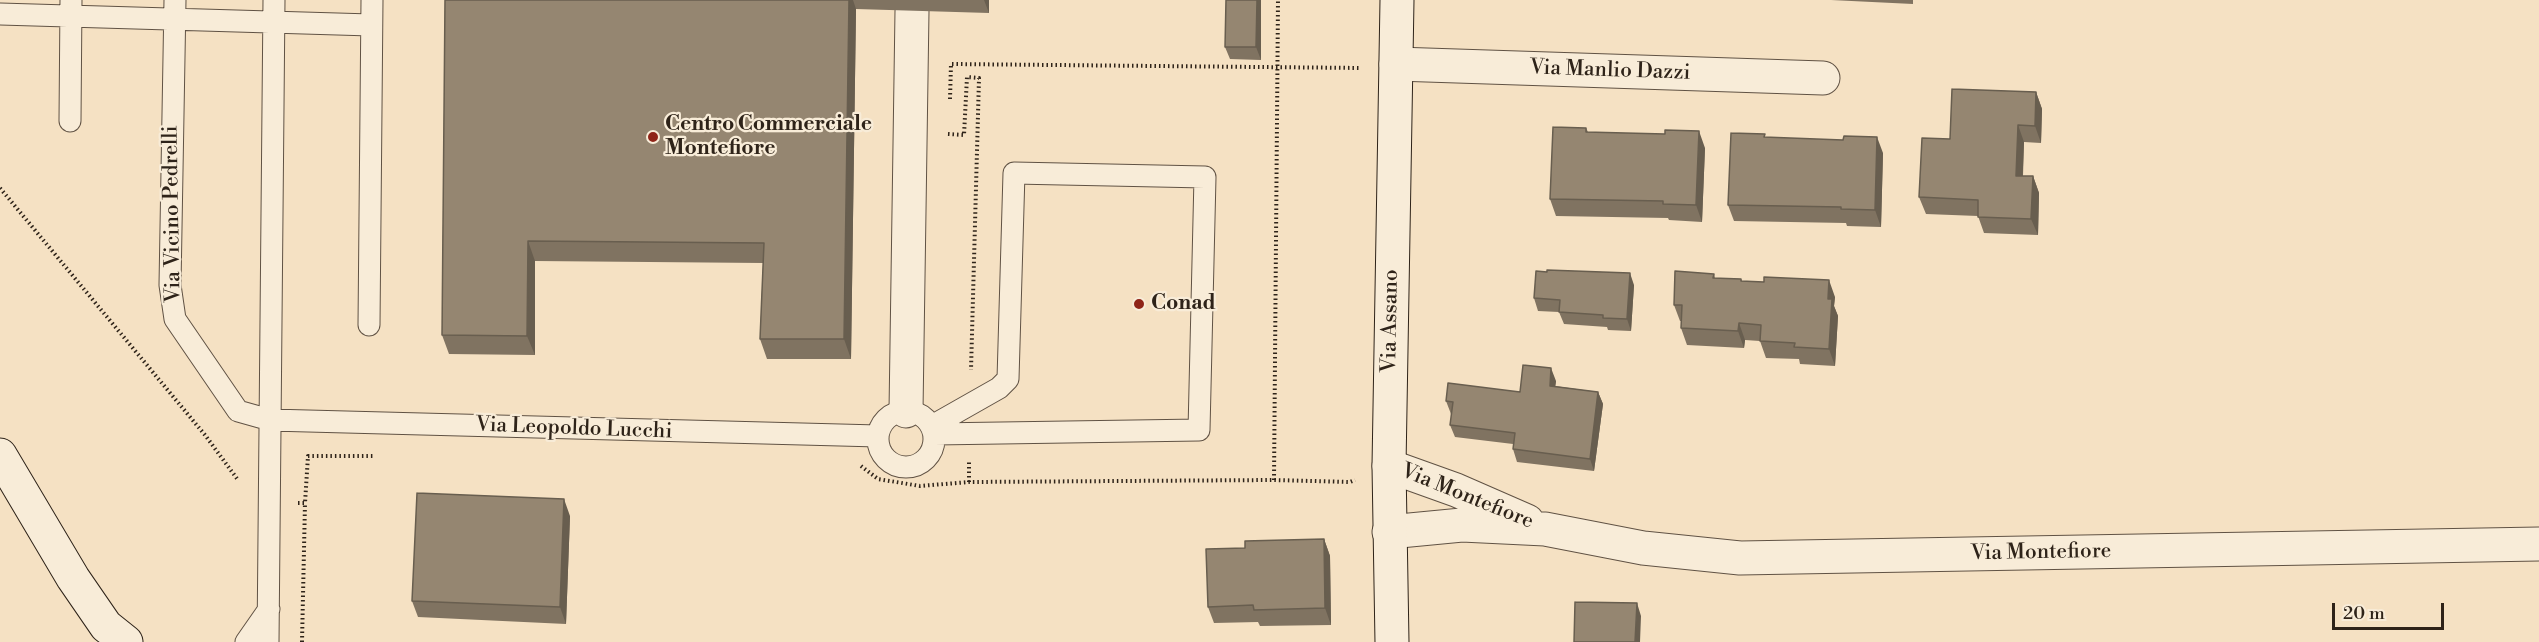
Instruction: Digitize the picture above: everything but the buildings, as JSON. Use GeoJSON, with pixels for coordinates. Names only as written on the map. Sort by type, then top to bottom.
{"type":"FeatureCollection","features":[{"type":"Feature","properties":{"kind":"street","name":"Via Assano"},"geometry":{"type":"LineString","coordinates":[[1392,642],[1389,466],[1397,0]]}},
{"type":"Feature","properties":{"kind":"street"},"geometry":{"type":"LineString","coordinates":[[912,11],[924,424]]}},
{"type":"Feature","properties":{"kind":"street","name":"Via Manlio Dazzi"},"geometry":{"type":"LineString","coordinates":[[1396,64],[1823,78]]}},
{"type":"Feature","properties":{"kind":"street"},"geometry":{"type":"LineString","coordinates":[[0,454],[73,578],[106,626],[126,642]]}},
{"type":"Feature","properties":{"kind":"street","name":"Via Montefiore"},"geometry":{"type":"LineString","coordinates":[[1389,466],[1456,490],[1545,530]]}},
{"type":"Feature","properties":{"kind":"street","name":"Via Montefiore"},"geometry":{"type":"LineString","coordinates":[[1389,532],[1462,525],[1545,530],[1643,548],[1740,558],[2539,544]]}},
{"type":"Feature","properties":{"kind":"street"},"geometry":{"type":"LineString","coordinates":[[73,578],[86,624],[87,642]]}},
{"type":"Feature","properties":{"kind":"lane"},"geometry":{"type":"LineString","coordinates":[[268,642],[274,0]]}},
{"type":"Feature","properties":{"kind":"lane"},"geometry":{"type":"LineString","coordinates":[[369,325],[372,0]]}},
{"type":"Feature","properties":{"kind":"lane"},"geometry":{"type":"LineString","coordinates":[[0,14],[71,8],[175,9],[274,21],[372,25]]}},
{"type":"Feature","properties":{"kind":"lane"},"geometry":{"type":"LineString","coordinates":[[70,121],[71,8]]}},
{"type":"Feature","properties":{"kind":"lane","name":"Via Vicino Pedrelli"},"geometry":{"type":"LineString","coordinates":[[175,9],[170,285],[175,320],[238,411],[270,420]]}},
{"type":"Feature","properties":{"kind":"lane"},"geometry":{"type":"LineString","coordinates":[[924,424],[932,453],[917,465],[908,467],[890,462],[879,446],[878,436],[886,420],[892,414],[924,424],[1199,430],[1205,177],[1014,173],[1008,379],[999,388],[924,424]]}},
{"type":"Feature","properties":{"kind":"lane","name":"Via Leopoldo Lucchi"},"geometry":{"type":"LineString","coordinates":[[270,420],[878,436]]}},
{"type":"Feature","properties":{"kind":"lane"},"geometry":{"type":"LineString","coordinates":[[246,642],[269,608]]}},
{"type":"Feature","properties":{"kind":"path"},"geometry":{"type":"LineString","coordinates":[[1274,480],[1278,0]]}},
{"type":"Feature","properties":{"kind":"path"},"geometry":{"type":"LineString","coordinates":[[0,188],[205,435],[238,479],[247,501],[305,503]]}},
{"type":"Feature","properties":{"kind":"path"},"geometry":{"type":"LineString","coordinates":[[302,642],[308,456],[378,456]]}},
{"type":"Feature","properties":{"kind":"path"},"geometry":{"type":"LineString","coordinates":[[857,463],[878,479],[920,486],[969,482],[1274,480],[1350,482],[1389,466]]}},
{"type":"Feature","properties":{"kind":"place","name":"Centro Commerciale Montefiore"},"geometry":{"type":"Point","coordinates":[653,137]}},
{"type":"Feature","properties":{"kind":"place","name":"Conad"},"geometry":{"type":"Point","coordinates":[1139,304]}}]}
